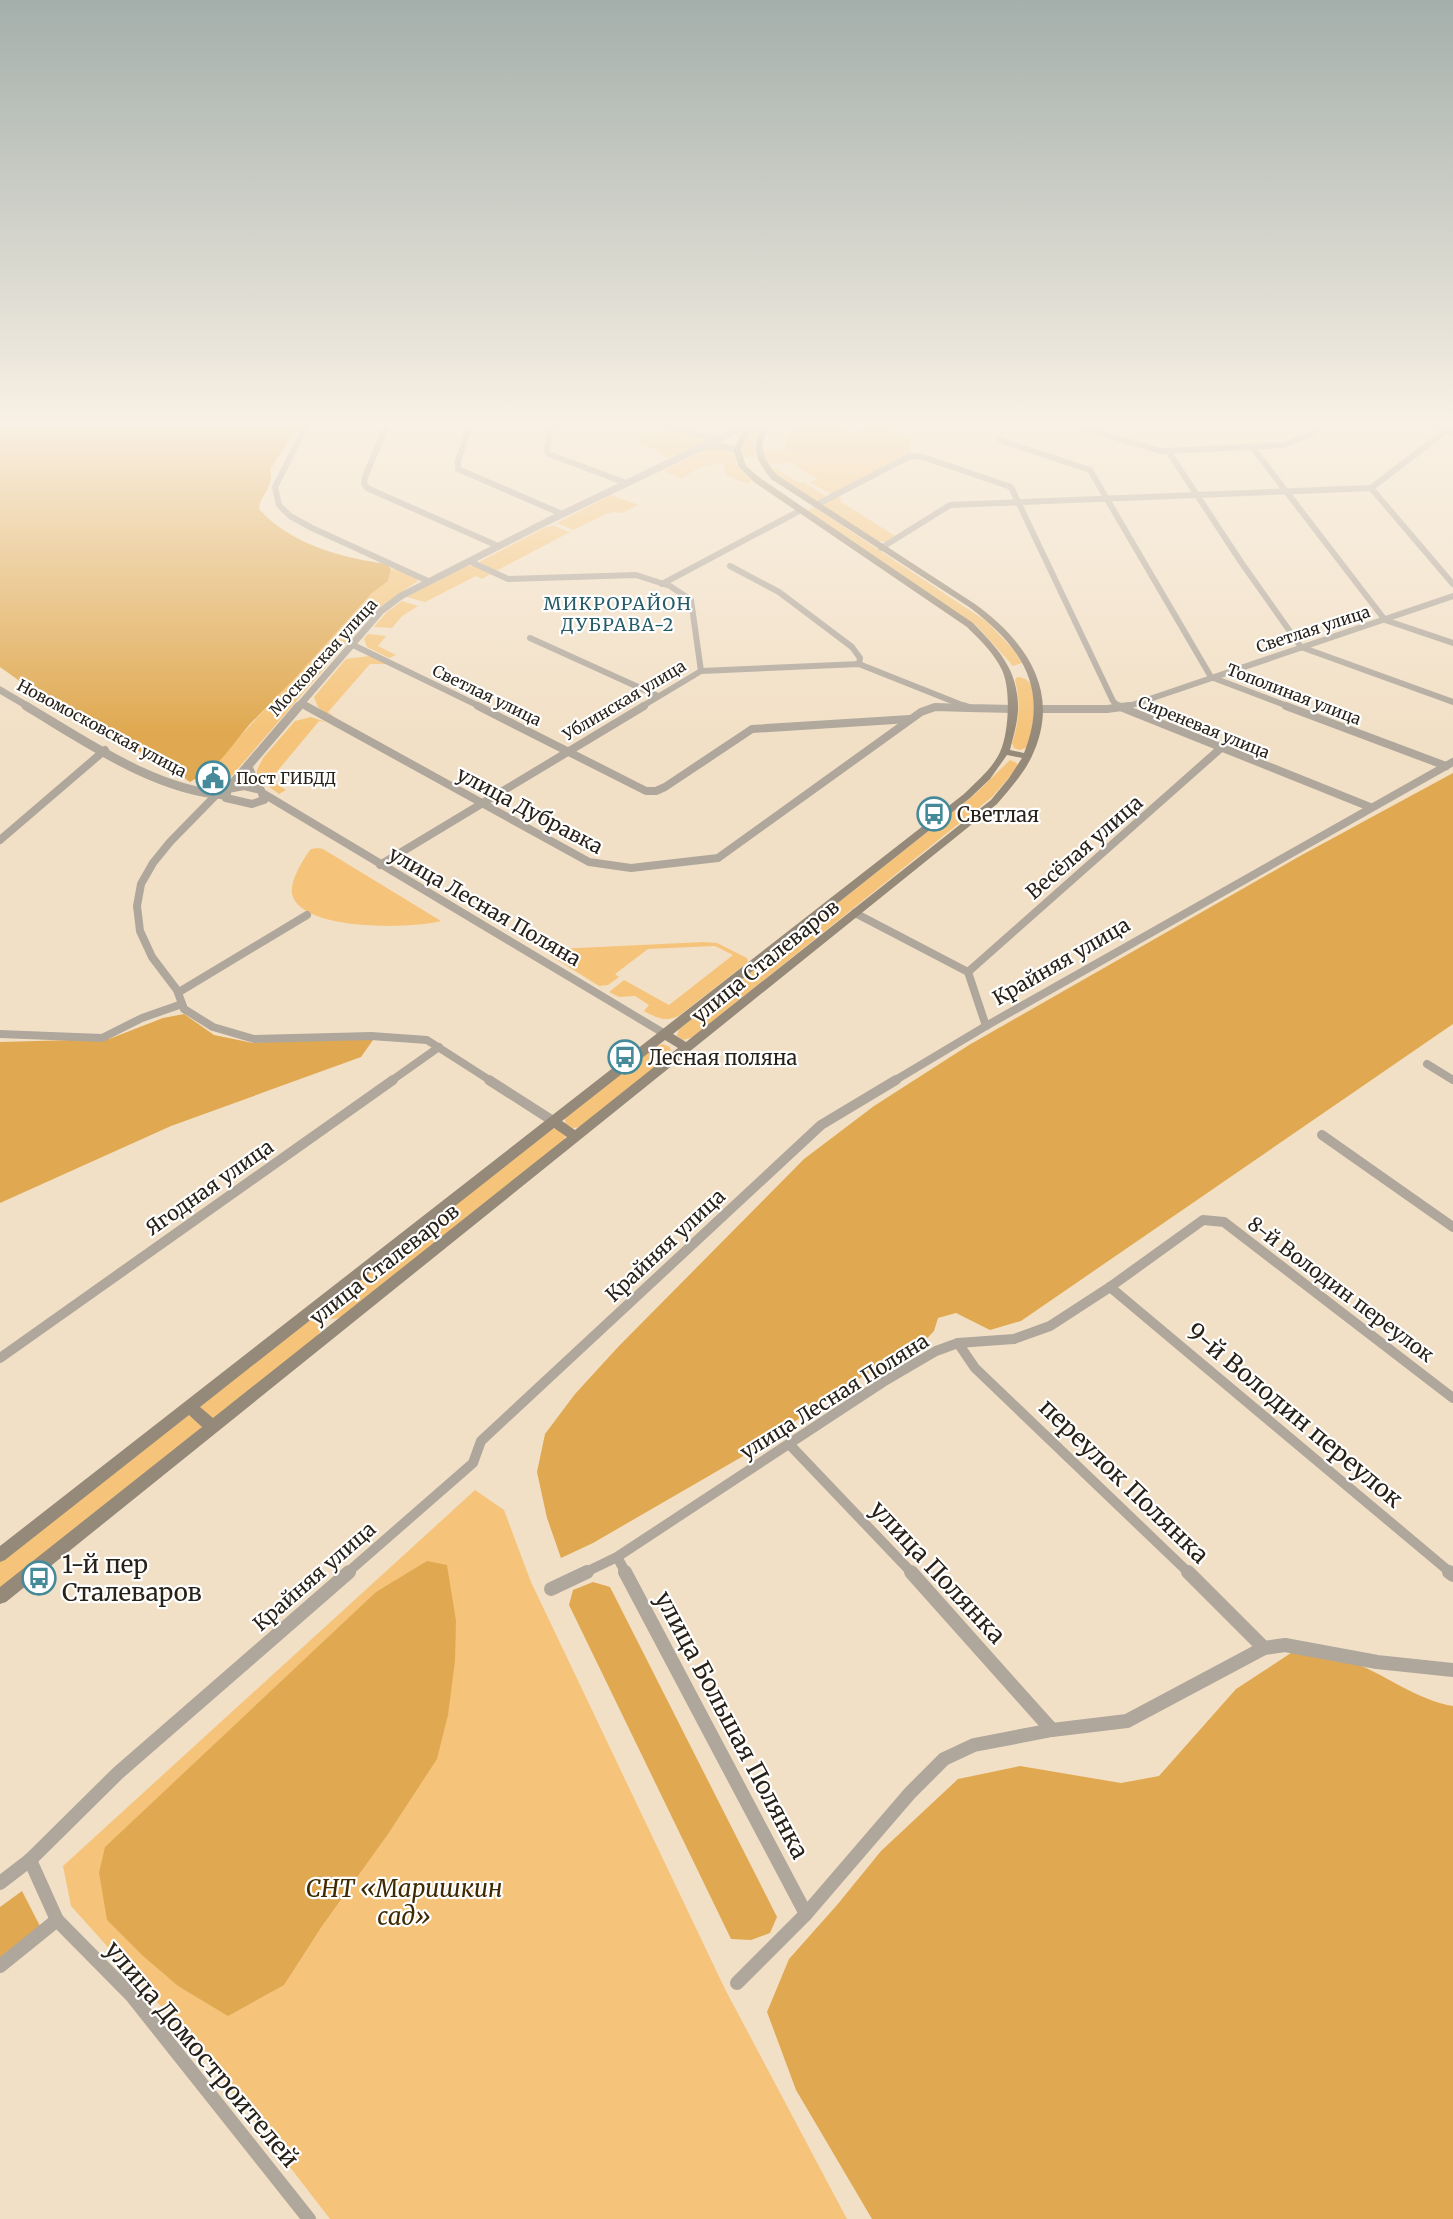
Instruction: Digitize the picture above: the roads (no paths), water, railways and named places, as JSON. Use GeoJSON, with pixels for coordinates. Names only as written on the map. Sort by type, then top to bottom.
{"type":"FeatureCollection","features":[{"type":"Feature","properties":{"kind":"main road","name":"улица Сталеваров"},"geometry":{"type":"LineString","coordinates":[[0,1555],[967,796],[987,777],[1005,752],[1014,709],[1008,672],[997,653],[970,625],[824,526]]}},
{"type":"Feature","properties":{"kind":"main road","name":"улица Сталеваров"},"geometry":{"type":"LineString","coordinates":[[0,1597],[994,802],[1020,772],[1037,735],[1041,709],[1039,691],[1022,654],[992,621],[847,526]]}},
{"type":"Feature","properties":{"kind":"main road"},"geometry":{"type":"LineString","coordinates":[[1008,672],[1031,671]]}},
{"type":"Feature","properties":{"kind":"main road"},"geometry":{"type":"LineString","coordinates":[[1005,752],[1028,757]]}},
{"type":"Feature","properties":{"kind":"main road"},"geometry":{"type":"LineString","coordinates":[[665,1034],[687,1049]]}},
{"type":"Feature","properties":{"kind":"main road"},"geometry":{"type":"LineString","coordinates":[[553,1121],[576,1137]]}},
{"type":"Feature","properties":{"kind":"main road"},"geometry":{"type":"LineString","coordinates":[[189,1406],[212,1427]]}},
{"type":"Feature","properties":{"kind":"street"},"geometry":{"type":"LineString","coordinates":[[308,526],[428,581]]}},
{"type":"Feature","properties":{"kind":"street"},"geometry":{"type":"LineString","coordinates":[[452,526],[498,546]]}},
{"type":"Feature","properties":{"kind":"street","name":"Московская улица"},"geometry":{"type":"LineString","coordinates":[[227,792],[381,611],[401,596],[428,581],[539,526]]}},
{"type":"Feature","properties":{"kind":"street"},"geometry":{"type":"LineString","coordinates":[[662,584],[769,526]]}},
{"type":"Feature","properties":{"kind":"street"},"geometry":{"type":"LineString","coordinates":[[881,548],[917,526]]}},
{"type":"Feature","properties":{"kind":"street","name":"Сиреневая улица"},"geometry":{"type":"LineString","coordinates":[[1030,526],[1113,701],[1120,708],[1370,807]]}},
{"type":"Feature","properties":{"kind":"street","name":"Тополиная улица"},"geometry":{"type":"LineString","coordinates":[[1123,526],[1211,677],[1449,764]]}},
{"type":"Feature","properties":{"kind":"street"},"geometry":{"type":"LineString","coordinates":[[1218,526],[1301,647],[1453,702]]}},
{"type":"Feature","properties":{"kind":"street"},"geometry":{"type":"LineString","coordinates":[[1312,526],[1385,620],[1453,643]]}},
{"type":"Feature","properties":{"kind":"street"},"geometry":{"type":"LineString","coordinates":[[1403,526],[1453,584]]}},
{"type":"Feature","properties":{"kind":"street"},"geometry":{"type":"LineString","coordinates":[[469,561],[508,579],[628,574],[684,593],[691,600],[701,671]]}},
{"type":"Feature","properties":{"kind":"street"},"geometry":{"type":"LineString","coordinates":[[730,566],[779,592],[852,647],[860,658],[859,664]]}},
{"type":"Feature","properties":{"kind":"street","name":"Светлая улица"},"geometry":{"type":"LineString","coordinates":[[1041,709],[1120,708],[1453,596]]}},
{"type":"Feature","properties":{"kind":"street"},"geometry":{"type":"LineString","coordinates":[[531,638],[658,696]]}},
{"type":"Feature","properties":{"kind":"street","name":"Светлая улица"},"geometry":{"type":"LineString","coordinates":[[351,644],[569,750],[646,791],[665,788],[752,729],[910,719]]}},
{"type":"Feature","properties":{"kind":"street","name":"Ублинская улица"},"geometry":{"type":"LineString","coordinates":[[380,865],[701,671],[859,664],[969,708],[1014,709]]}},
{"type":"Feature","properties":{"kind":"street","name":"Новомосковская улица"},"geometry":{"type":"LineString","coordinates":[[0,690],[165,782],[203,795],[215,796],[227,792]]}},
{"type":"Feature","properties":{"kind":"street","name":"улица Дубравка"},"geometry":{"type":"LineString","coordinates":[[301,703],[481,804],[602,867],[707,861],[718,858],[910,719],[927,709],[969,708]]}},
{"type":"Feature","properties":{"kind":"street","name":"Весёлая улица"},"geometry":{"type":"LineString","coordinates":[[968,972],[1221,748]]}},
{"type":"Feature","properties":{"kind":"street"},"geometry":{"type":"LineString","coordinates":[[0,840],[105,750]]}},
{"type":"Feature","properties":{"kind":"street","name":"Крайняя улица"},"geometry":{"type":"LineString","coordinates":[[0,1884],[30,1860],[118,1773],[472,1463],[481,1441],[593,1340],[821,1125],[986,1026],[1449,764]]}},
{"type":"Feature","properties":{"kind":"street"},"geometry":{"type":"LineString","coordinates":[[248,765],[257,788]]}},
{"type":"Feature","properties":{"kind":"street"},"geometry":{"type":"LineString","coordinates":[[227,792],[244,786],[257,788]]}},
{"type":"Feature","properties":{"kind":"street","name":"улица Лесная Поляна"},"geometry":{"type":"LineString","coordinates":[[257,788],[286,809],[665,1034]]}},
{"type":"Feature","properties":{"kind":"street","name":"улица Лесная Поляна"},"geometry":{"type":"LineString","coordinates":[[227,792],[232,800],[286,809]]}},
{"type":"Feature","properties":{"kind":"street"},"geometry":{"type":"LineString","coordinates":[[257,803],[264,800],[264,794]]}},
{"type":"Feature","properties":{"kind":"street"},"geometry":{"type":"LineString","coordinates":[[215,796],[162,848],[149,865],[141,886],[136,915],[138,930],[156,964],[179,992],[185,1010],[209,1025],[245,1038],[263,1040],[317,1036],[410,1037],[427,1040],[553,1121]]}},
{"type":"Feature","properties":{"kind":"street"},"geometry":{"type":"LineString","coordinates":[[855,914],[968,972],[986,1026]]}},
{"type":"Feature","properties":{"kind":"street"},"geometry":{"type":"LineString","coordinates":[[179,992],[307,915]]}},
{"type":"Feature","properties":{"kind":"street"},"geometry":{"type":"LineString","coordinates":[[0,1034],[102,1038],[142,1018],[182,1004]]}},
{"type":"Feature","properties":{"kind":"street","name":"Ягодная улица"},"geometry":{"type":"LineString","coordinates":[[0,1358],[439,1047]]}},
{"type":"Feature","properties":{"kind":"street"},"geometry":{"type":"LineString","coordinates":[[1427,1064],[1453,1080]]}},
{"type":"Feature","properties":{"kind":"street"},"geometry":{"type":"LineString","coordinates":[[1322,1135],[1453,1227]]}},
{"type":"Feature","properties":{"kind":"street","name":"улица Лесная Поляна"},"geometry":{"type":"LineString","coordinates":[[551,1589],[618,1557],[883,1382],[936,1351],[958,1343],[1014,1339],[1050,1326],[1110,1287],[1203,1220]]}},
{"type":"Feature","properties":{"kind":"street","name":"8-й Володин переулок"},"geometry":{"type":"LineString","coordinates":[[1203,1220],[1224,1222],[1453,1398]]}},
{"type":"Feature","properties":{"kind":"street","name":"9-й Володин переулок"},"geometry":{"type":"LineString","coordinates":[[1110,1287],[1453,1575]]}},
{"type":"Feature","properties":{"kind":"street","name":"переулок Полянка"},"geometry":{"type":"LineString","coordinates":[[958,1343],[975,1368],[1235,1617],[1264,1648]]}},
{"type":"Feature","properties":{"kind":"street","name":"улица Полянка"},"geometry":{"type":"LineString","coordinates":[[790,1444],[916,1577],[1052,1730]]}},
{"type":"Feature","properties":{"kind":"street","name":"улица Большая Полянка"},"geometry":{"type":"LineString","coordinates":[[618,1557],[806,1914]]}},
{"type":"Feature","properties":{"kind":"street"},"geometry":{"type":"LineString","coordinates":[[737,1983],[806,1914],[910,1793],[944,1760],[974,1745],[1052,1730],[1127,1721],[1264,1648],[1285,1645],[1377,1662],[1453,1670]]}},
{"type":"Feature","properties":{"kind":"street","name":"улица Домостроителей"},"geometry":{"type":"LineString","coordinates":[[30,1860],[57,1920],[131,1995],[309,2219]]}},
{"type":"Feature","properties":{"kind":"street"},"geometry":{"type":"LineString","coordinates":[[0,1966],[57,1920]]}},
{"type":"Feature","properties":{"kind":"place","name":"Пост ГИБДД"},"geometry":{"type":"Point","coordinates":[213,778]}},
{"type":"Feature","properties":{"kind":"place","name":"Светлая"},"geometry":{"type":"Point","coordinates":[934,814]}},
{"type":"Feature","properties":{"kind":"place","name":"Лесная поляна"},"geometry":{"type":"Point","coordinates":[625,1057]}},
{"type":"Feature","properties":{"kind":"place","name":"1-й пер Сталеваров"},"geometry":{"type":"Point","coordinates":[39,1578]}},
{"type":"Feature","properties":{"kind":"district","name":"МИКРОРАЙОН ДУБРАВА-2"},"geometry":{"type":"Point","coordinates":[618,613]}},
{"type":"Feature","properties":{"kind":"park label","name":"СНТ «Маришкин сад»"},"geometry":{"type":"Point","coordinates":[404,1902]}}]}
